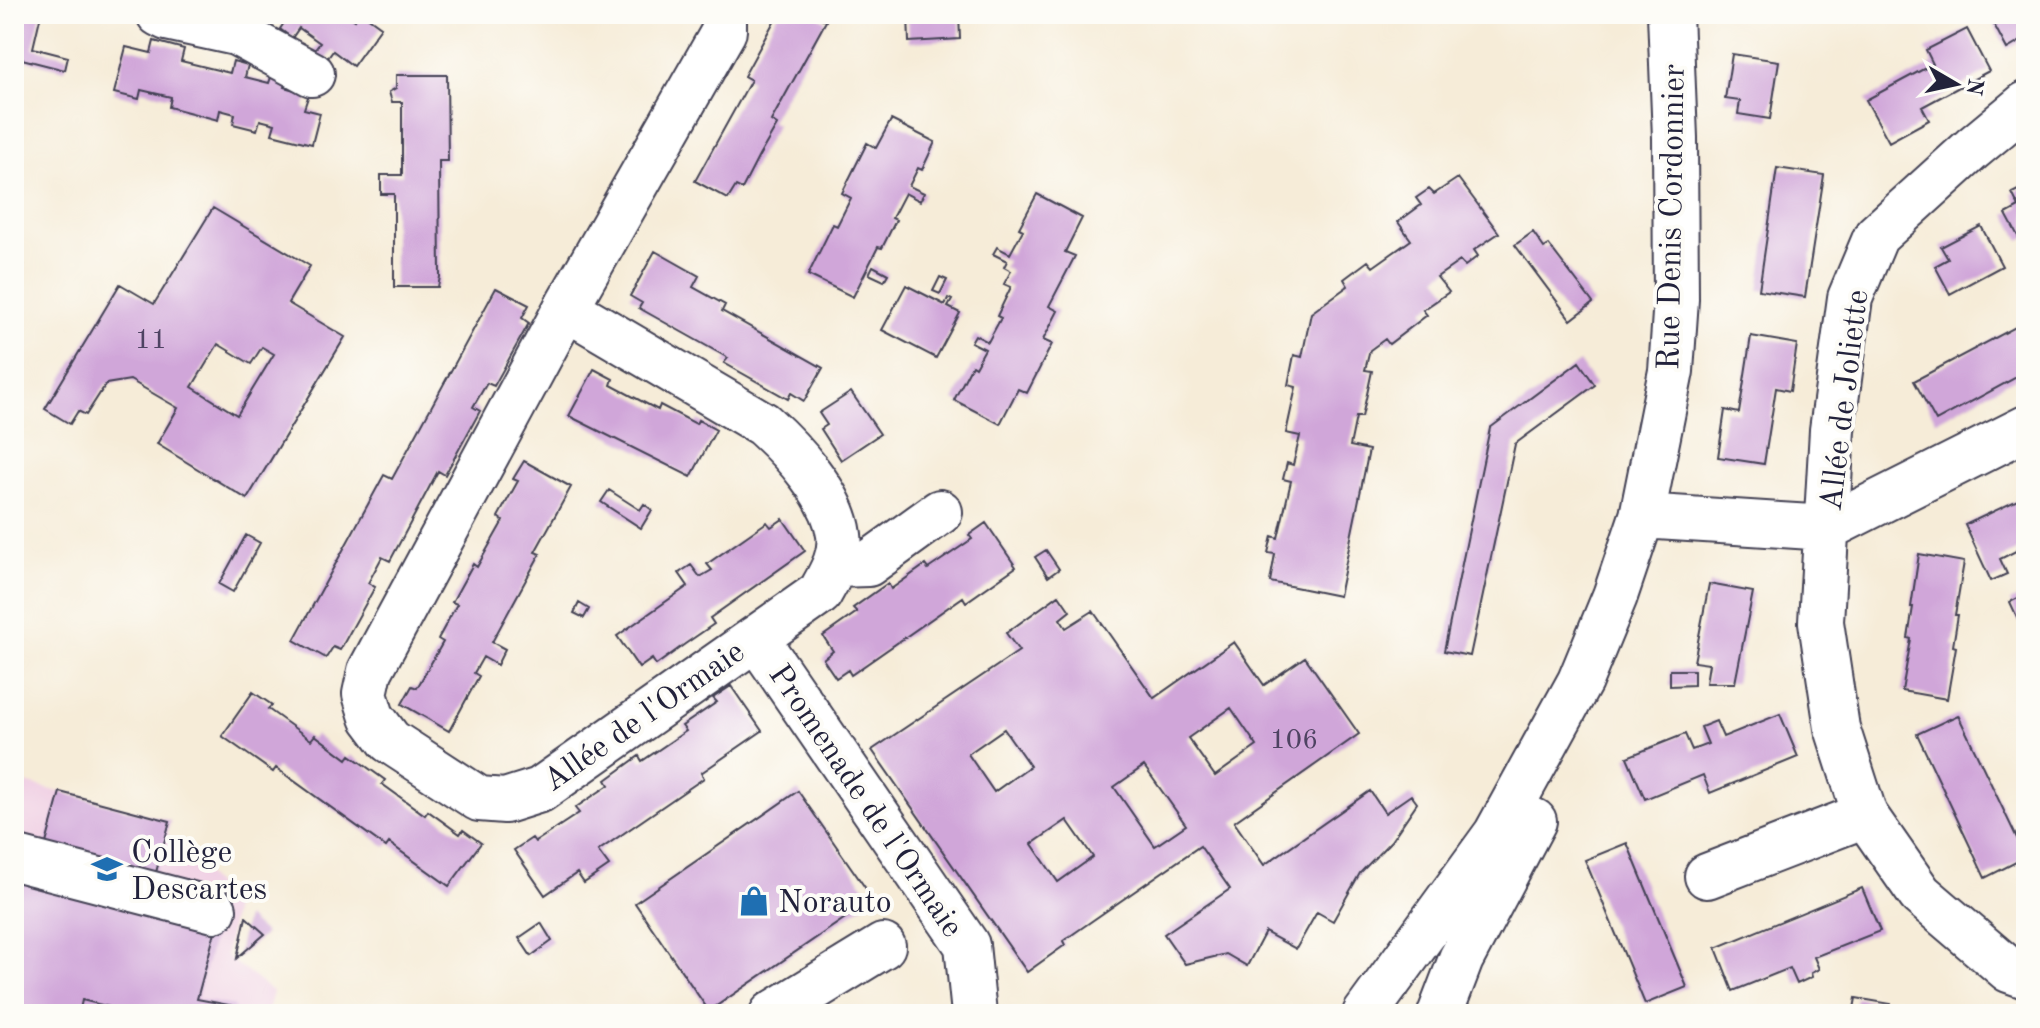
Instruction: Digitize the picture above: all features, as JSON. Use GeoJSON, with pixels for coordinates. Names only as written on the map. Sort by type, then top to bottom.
{"type":"FeatureCollection","features":[{"type":"Feature","properties":{"kind":"street"},"geometry":{"type":"LineString","coordinates":[[159,14],[236,33],[312,74]]}},
{"type":"Feature","properties":{"kind":"street","name":"Allée de l'Ormaie"},"geometry":{"type":"LineString","coordinates":[[724,14],[724,31],[566,308],[370,671],[365,694],[372,717],[390,741],[479,799],[505,801],[540,790],[820,593],[836,565]]}},
{"type":"Feature","properties":{"kind":"street","name":"Rue Denis Cordonnier"},"geometry":{"type":"LineString","coordinates":[[1365,1014],[1496,834],[1580,681],[1615,596],[1642,516],[1671,371],[1676,299],[1670,14]]}},
{"type":"Feature","properties":{"kind":"street","name":"Allée de Joliette"},"geometry":{"type":"LineString","coordinates":[[2026,104],[1876,236],[1850,298],[1832,430],[1821,622],[1837,728],[1865,815],[1920,894],[2009,970],[2026,976]]}},
{"type":"Feature","properties":{"kind":"street"},"geometry":{"type":"LineString","coordinates":[[566,308],[763,424],[791,449],[828,502],[840,536],[836,565],[868,564],[940,512]]}},
{"type":"Feature","properties":{"kind":"street"},"geometry":{"type":"LineString","coordinates":[[1642,516],[1827,528],[2026,428]]}},
{"type":"Feature","properties":{"kind":"street","name":"Promenade de l'Ormaie"},"geometry":{"type":"LineString","coordinates":[[756,638],[967,945],[974,1014]]}},
{"type":"Feature","properties":{"kind":"street"},"geometry":{"type":"LineString","coordinates":[[1440,1014],[1461,959],[1576,741],[1580,681]]}},
{"type":"Feature","properties":{"kind":"street"},"geometry":{"type":"LineString","coordinates":[[1707,876],[1865,815]]}},
{"type":"Feature","properties":{"kind":"street"},"geometry":{"type":"LineString","coordinates":[[14,858],[214,910]]}},
{"type":"Feature","properties":{"kind":"street"},"geometry":{"type":"LineString","coordinates":[[772,1014],[883,946]]}},
{"type":"Feature","properties":{"kind":"shaded area","name":"Collège Descartes"},"geometry":{"type":"Polygon","coordinates":[[[14,780],[170,821],[167,833],[234,905],[226,956],[273,992],[267,1014],[14,1014],[14,780]]]}},
{"type":"Feature","properties":{"kind":"building"},"geometry":{"type":"Polygon","coordinates":[[[14,14],[41,14],[33,48],[68,57],[65,70],[14,57],[14,14]]]}},
{"type":"Feature","properties":{"kind":"building"},"geometry":{"type":"Polygon","coordinates":[[[290,14],[346,14],[355,20],[363,14],[381,27],[353,66],[333,51],[325,62],[313,52],[320,43],[299,28],[292,38],[280,29],[290,14]]]}},
{"type":"Feature","properties":{"kind":"building"},"geometry":{"type":"Polygon","coordinates":[[[778,14],[814,14],[826,21],[771,121],[777,125],[742,189],[736,186],[728,199],[695,181],[751,80],[744,76],[778,14]]]}},
{"type":"Feature","properties":{"kind":"building"},"geometry":{"type":"Polygon","coordinates":[[[908,14],[959,14],[960,39],[909,42],[908,14]]]}},
{"type":"Feature","properties":{"kind":"building"},"geometry":{"type":"Polygon","coordinates":[[[2000,14],[2026,14],[2026,38],[2007,49],[1991,19],[2000,14]]]}},
{"type":"Feature","properties":{"kind":"building"},"geometry":{"type":"Polygon","coordinates":[[[1967,29],[1989,71],[1922,107],[1929,120],[1889,142],[1866,100],[1933,64],[1926,50],[1967,29]]]}},
{"type":"Feature","properties":{"kind":"building"},"geometry":{"type":"Polygon","coordinates":[[[154,41],[184,49],[181,61],[230,73],[233,61],[248,65],[245,77],[269,83],[273,71],[288,75],[284,87],[309,94],[304,109],[320,113],[312,144],[272,134],[275,124],[260,120],[257,130],[233,124],[235,114],[220,110],[218,120],[169,107],[171,97],[141,90],[139,99],[114,93],[126,47],[151,53],[154,41]]]}},
{"type":"Feature","properties":{"kind":"building"},"geometry":{"type":"Polygon","coordinates":[[[1732,54],[1779,61],[1770,119],[1738,114],[1740,101],[1725,99],[1732,54]]]}},
{"type":"Feature","properties":{"kind":"building"},"geometry":{"type":"Polygon","coordinates":[[[396,75],[447,75],[448,161],[439,161],[438,287],[394,287],[394,194],[381,194],[381,175],[402,175],[402,102],[392,102],[389,92],[396,88],[396,75]]]}},
{"type":"Feature","properties":{"kind":"building"},"geometry":{"type":"Polygon","coordinates":[[[891,120],[935,142],[922,170],[918,168],[909,186],[924,193],[920,201],[905,193],[882,248],[878,247],[853,297],[808,275],[833,224],[837,226],[851,198],[842,193],[867,143],[876,148],[891,120]]]}},
{"type":"Feature","properties":{"kind":"building"},"geometry":{"type":"Polygon","coordinates":[[[1777,168],[1824,175],[1805,297],[1759,290],[1777,168]]]}},
{"type":"Feature","properties":{"kind":"building"},"geometry":{"type":"Polygon","coordinates":[[[1458,178],[1499,233],[1474,250],[1478,256],[1465,266],[1460,261],[1437,277],[1449,292],[1423,310],[1427,315],[1389,344],[1385,339],[1370,350],[1365,370],[1372,371],[1362,417],[1356,417],[1350,446],[1369,450],[1339,596],[1270,582],[1275,554],[1268,553],[1272,536],[1278,538],[1291,481],[1283,479],[1287,463],[1293,465],[1300,436],[1286,433],[1296,387],[1288,385],[1294,355],[1302,357],[1311,313],[1348,286],[1344,279],[1368,261],[1373,267],[1411,240],[1398,222],[1421,205],[1416,198],[1429,189],[1434,194],[1458,178]]]}},
{"type":"Feature","properties":{"kind":"building"},"geometry":{"type":"Polygon","coordinates":[[[2026,186],[2026,237],[2020,240],[2006,214],[2019,207],[2012,193],[2026,186]]]}},
{"type":"Feature","properties":{"kind":"building"},"geometry":{"type":"Polygon","coordinates":[[[1037,194],[1082,218],[1065,252],[1075,256],[1049,306],[1058,311],[1043,340],[1052,344],[1027,393],[1018,389],[1000,424],[954,400],[972,365],[975,367],[985,349],[971,342],[975,335],[988,342],[1001,318],[997,316],[1011,287],[1004,284],[1011,271],[1004,267],[1007,261],[993,254],[997,247],[1010,254],[1023,230],[1019,228],[1037,194]]]}},
{"type":"Feature","properties":{"kind":"building"},"geometry":{"type":"Polygon","coordinates":[[[213,208],[310,266],[288,303],[345,337],[247,499],[157,444],[178,408],[130,380],[106,384],[86,415],[78,411],[70,424],[45,409],[120,284],[154,304],[213,208]],[[218,344],[192,387],[237,415],[274,354],[262,347],[251,364],[218,344]]]}},
{"type":"Feature","properties":{"kind":"building"},"geometry":{"type":"Polygon","coordinates":[[[1981,226],[2002,266],[1950,294],[1935,266],[1948,259],[1941,247],[1981,226]]]}},
{"type":"Feature","properties":{"kind":"building"},"geometry":{"type":"Polygon","coordinates":[[[1533,232],[1544,248],[1549,245],[1593,303],[1571,320],[1515,245],[1533,232]]]}},
{"type":"Feature","properties":{"kind":"building"},"geometry":{"type":"Polygon","coordinates":[[[655,251],[699,276],[693,287],[725,305],[722,311],[823,368],[804,401],[791,393],[788,399],[724,363],[728,358],[639,308],[642,303],[630,296],[655,251]]]}},
{"type":"Feature","properties":{"kind":"building"},"geometry":{"type":"Polygon","coordinates":[[[14,262],[24,265],[18,290],[14,289],[14,262]]]}},
{"type":"Feature","properties":{"kind":"building"},"geometry":{"type":"Polygon","coordinates":[[[873,266],[888,274],[884,281],[869,274],[873,266]]]}},
{"type":"Feature","properties":{"kind":"building"},"geometry":{"type":"Polygon","coordinates":[[[940,277],[947,280],[940,294],[933,291],[940,277]]]}},
{"type":"Feature","properties":{"kind":"building"},"geometry":{"type":"Polygon","coordinates":[[[906,285],[945,305],[948,298],[952,300],[948,307],[960,313],[936,358],[882,330],[906,285]]]}},
{"type":"Feature","properties":{"kind":"building"},"geometry":{"type":"Polygon","coordinates":[[[496,288],[529,305],[522,318],[529,323],[494,386],[487,383],[473,407],[480,411],[445,475],[438,471],[390,561],[382,557],[368,583],[375,587],[340,650],[333,647],[326,658],[294,640],[384,475],[392,479],[496,288]]]}},
{"type":"Feature","properties":{"kind":"building"},"geometry":{"type":"Polygon","coordinates":[[[2023,323],[2026,329],[2026,372],[1936,421],[1914,381],[2023,323]]]}},
{"type":"Feature","properties":{"kind":"building"},"geometry":{"type":"Polygon","coordinates":[[[1751,336],[1797,344],[1790,391],[1776,388],[1764,464],[1718,457],[1725,410],[1739,413],[1751,336]]]}},
{"type":"Feature","properties":{"kind":"building"},"geometry":{"type":"Polygon","coordinates":[[[1579,362],[1595,385],[1515,444],[1470,656],[1444,651],[1490,428],[1579,362]]]}},
{"type":"Feature","properties":{"kind":"building"},"geometry":{"type":"Polygon","coordinates":[[[594,369],[613,379],[611,385],[658,410],[660,405],[696,424],[698,420],[716,430],[691,477],[569,416],[594,369]]]}},
{"type":"Feature","properties":{"kind":"building"},"geometry":{"type":"Polygon","coordinates":[[[851,392],[880,434],[841,460],[821,429],[827,425],[819,413],[851,392]]]}},
{"type":"Feature","properties":{"kind":"building"},"geometry":{"type":"Polygon","coordinates":[[[524,461],[571,487],[535,552],[540,554],[492,642],[505,649],[497,665],[483,657],[474,673],[479,676],[449,731],[402,704],[412,686],[417,688],[443,642],[438,639],[457,604],[452,602],[473,564],[477,567],[503,521],[498,517],[518,481],[513,479],[524,461]]]}},
{"type":"Feature","properties":{"kind":"building"},"geometry":{"type":"Polygon","coordinates":[[[609,490],[640,510],[644,504],[652,510],[641,528],[601,502],[609,490]]]}},
{"type":"Feature","properties":{"kind":"building"},"geometry":{"type":"Polygon","coordinates":[[[2026,496],[2026,546],[2000,559],[2007,574],[1991,581],[1965,525],[2026,496]]]}},
{"type":"Feature","properties":{"kind":"building"},"geometry":{"type":"Polygon","coordinates":[[[783,519],[805,551],[710,618],[714,624],[656,665],[652,659],[639,668],[617,636],[688,586],[679,573],[691,565],[700,577],[712,570],[707,564],[767,522],[771,527],[783,519]]]}},
{"type":"Feature","properties":{"kind":"building"},"geometry":{"type":"Polygon","coordinates":[[[986,523],[1016,567],[966,602],[963,597],[851,675],[848,670],[836,678],[823,659],[833,651],[823,636],[857,612],[853,608],[888,583],[891,589],[925,565],[928,569],[972,539],[969,535],[986,523]]]}},
{"type":"Feature","properties":{"kind":"building"},"geometry":{"type":"Polygon","coordinates":[[[246,535],[260,543],[233,592],[219,584],[246,535]]]}},
{"type":"Feature","properties":{"kind":"building"},"geometry":{"type":"Polygon","coordinates":[[[1046,550],[1059,569],[1048,577],[1035,557],[1046,550]]]}},
{"type":"Feature","properties":{"kind":"building"},"geometry":{"type":"Polygon","coordinates":[[[1919,554],[1964,562],[1955,615],[1958,615],[1953,646],[1956,647],[1947,699],[1902,691],[1911,639],[1908,638],[1919,554]]]}},
{"type":"Feature","properties":{"kind":"building"},"geometry":{"type":"Polygon","coordinates":[[[1709,584],[1753,592],[1735,683],[1706,683],[1709,664],[1694,662],[1709,584]]]}},
{"type":"Feature","properties":{"kind":"building"},"geometry":{"type":"Polygon","coordinates":[[[2026,594],[2026,636],[2010,602],[2026,594]]]}},
{"type":"Feature","properties":{"kind":"building"},"geometry":{"type":"Polygon","coordinates":[[[1059,595],[1070,611],[1060,619],[1066,628],[1093,611],[1154,698],[1234,642],[1264,685],[1305,657],[1359,734],[1234,822],[1264,865],[1370,791],[1385,813],[1411,795],[1417,803],[1391,841],[1360,873],[1333,921],[1317,912],[1296,949],[1265,932],[1247,966],[1226,954],[1185,964],[1164,934],[1230,889],[1200,846],[1063,941],[1065,945],[1027,972],[872,750],[1019,651],[1006,633],[1059,595]],[[1231,708],[1188,738],[1215,776],[1257,746],[1231,708]],[[1004,729],[968,754],[994,792],[1030,766],[1004,729]],[[1144,766],[1114,787],[1155,846],[1186,825],[1144,766]],[[1067,820],[1032,844],[1058,882],[1093,857],[1067,820]]]}},
{"type":"Feature","properties":{"kind":"building"},"geometry":{"type":"Polygon","coordinates":[[[579,603],[589,609],[584,618],[574,613],[579,603]]]}},
{"type":"Feature","properties":{"kind":"building"},"geometry":{"type":"Polygon","coordinates":[[[1670,670],[1694,670],[1694,685],[1670,686],[1670,670]]]}},
{"type":"Feature","properties":{"kind":"building"},"geometry":{"type":"Polygon","coordinates":[[[731,686],[762,731],[701,773],[704,778],[598,851],[609,866],[584,883],[577,873],[545,895],[514,850],[532,838],[535,842],[579,813],[575,808],[609,785],[606,780],[639,756],[642,761],[686,731],[682,726],[717,702],[713,698],[731,686]]]}},
{"type":"Feature","properties":{"kind":"building"},"geometry":{"type":"Polygon","coordinates":[[[253,692],[272,705],[268,709],[311,740],[315,735],[347,759],[350,755],[385,780],[382,784],[425,815],[428,811],[460,834],[463,830],[481,843],[449,886],[389,843],[386,847],[276,768],[273,772],[222,736],[253,692]]]}},
{"type":"Feature","properties":{"kind":"building"},"geometry":{"type":"Polygon","coordinates":[[[1780,714],[1798,757],[1710,793],[1703,775],[1645,799],[1627,757],[1685,734],[1692,750],[1708,744],[1701,727],[1716,721],[1723,737],[1780,714]]]}},
{"type":"Feature","properties":{"kind":"building"},"geometry":{"type":"Polygon","coordinates":[[[1958,715],[2026,857],[1985,878],[1917,734],[1958,715]]]}},
{"type":"Feature","properties":{"kind":"building","name":"Norauto"},"geometry":{"type":"Polygon","coordinates":[[[798,791],[873,899],[709,1011],[635,903],[798,791]]]}},
{"type":"Feature","properties":{"kind":"building"},"geometry":{"type":"Polygon","coordinates":[[[60,792],[170,821],[155,876],[45,847],[60,792]]]}},
{"type":"Feature","properties":{"kind":"building"},"geometry":{"type":"Polygon","coordinates":[[[1627,843],[1687,987],[1645,1004],[1585,860],[1627,843]]]}},
{"type":"Feature","properties":{"kind":"building"},"geometry":{"type":"Polygon","coordinates":[[[14,871],[216,928],[197,999],[234,1006],[233,1009],[249,1014],[137,1014],[82,1000],[79,1014],[14,1014],[14,871]]]}},
{"type":"Feature","properties":{"kind":"building"},"geometry":{"type":"Polygon","coordinates":[[[1862,888],[1880,931],[1814,957],[1819,969],[1811,973],[1812,977],[1797,984],[1790,968],[1733,991],[1716,948],[1862,888]]]}},
{"type":"Feature","properties":{"kind":"building"},"geometry":{"type":"Polygon","coordinates":[[[246,917],[265,934],[237,958],[246,917]]]}},
{"type":"Feature","properties":{"kind":"building"},"geometry":{"type":"Polygon","coordinates":[[[541,923],[552,941],[531,956],[519,938],[541,923]]]}},
{"type":"Feature","properties":{"kind":"building"},"geometry":{"type":"Polygon","coordinates":[[[1856,998],[1891,1004],[1891,1009],[1914,1014],[1853,1014],[1856,998]]]}},
{"type":"Feature","properties":{"kind":"place","name":"Collège Descartes"},"geometry":{"type":"Point","coordinates":[107,869]}},
{"type":"Feature","properties":{"kind":"place","name":"Norauto"},"geometry":{"type":"Point","coordinates":[754,901]}}]}
